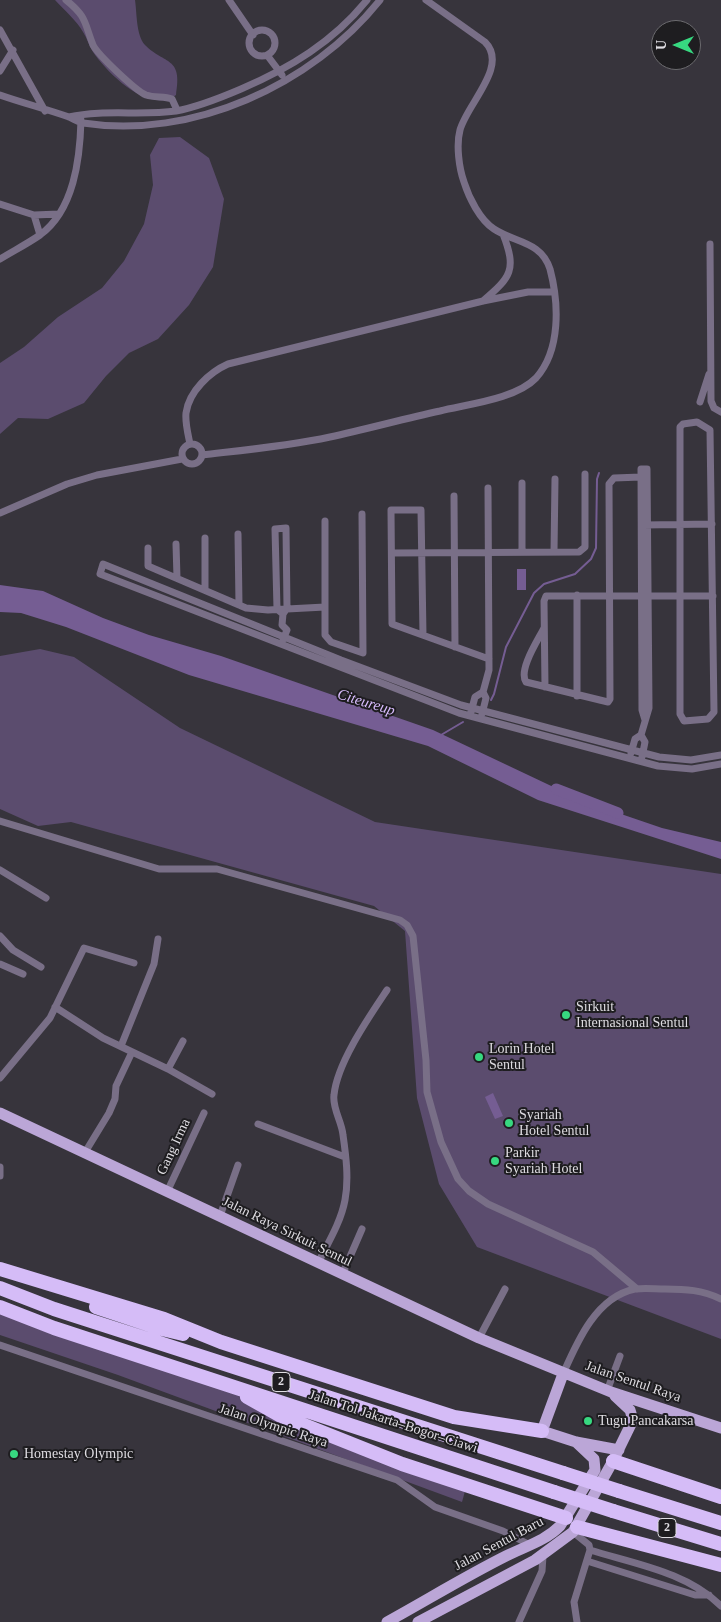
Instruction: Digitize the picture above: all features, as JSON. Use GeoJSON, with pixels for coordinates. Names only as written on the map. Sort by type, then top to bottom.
{"type":"FeatureCollection","features":[{"type":"Feature","properties":{"kind":"highway"},"geometry":{"type":"LineString","coordinates":[[0,1270],[47,1290],[162,1329],[221,1342],[454,1417],[542,1431]]}},
{"type":"Feature","properties":{"kind":"highway","name":"Jalan Tol Jakarta–Bogor–Ciawi"},"geometry":{"type":"LineString","coordinates":[[0,1288],[54,1309],[563,1474],[721,1523]]}},
{"type":"Feature","properties":{"kind":"highway","name":"Jalan Tol Jakarta–Bogor–Ciawi"},"geometry":{"type":"LineString","coordinates":[[0,1307],[54,1328],[612,1511],[721,1544]]}},
{"type":"Feature","properties":{"kind":"highway"},"geometry":{"type":"LineString","coordinates":[[216,1380],[279,1415],[402,1464],[566,1518]]}},
{"type":"Feature","properties":{"kind":"highway"},"geometry":{"type":"LineString","coordinates":[[616,1455],[721,1497]]}},
{"type":"Feature","properties":{"kind":"highway"},"geometry":{"type":"LineString","coordinates":[[575,1530],[594,1530],[721,1565]]}},
{"type":"Feature","properties":{"kind":"main road","name":"Jalan Raya Sirkuit Sentul"},"geometry":{"type":"LineString","coordinates":[[0,1112],[84,1154],[220,1216],[342,1275],[479,1338],[564,1374]]}},
{"type":"Feature","properties":{"kind":"main road","name":"Jalan Sentul Raya"},"geometry":{"type":"LineString","coordinates":[[564,1374],[609,1392],[721,1428]]}},
{"type":"Feature","properties":{"kind":"main road"},"geometry":{"type":"LineString","coordinates":[[564,1374],[542,1431],[616,1455]]}},
{"type":"Feature","properties":{"kind":"main road","name":"Jalan Sentul Baru"},"geometry":{"type":"LineString","coordinates":[[418,1622],[543,1556],[575,1530],[633,1420],[630,1410],[609,1392]]}},
{"type":"Feature","properties":{"kind":"main road","name":"Jalan Sentul Baru"},"geometry":{"type":"LineString","coordinates":[[387,1622],[507,1556],[547,1539],[566,1518],[595,1470],[594,1459],[576,1442]]}},
{"type":"Feature","properties":{"kind":"street"},"geometry":{"type":"LineString","coordinates":[[66,0],[80,13],[87,23],[93,45],[99,55],[144,94],[172,99],[178,110]]}},
{"type":"Feature","properties":{"kind":"street"},"geometry":{"type":"LineString","coordinates":[[229,0],[252,35],[250,46],[252,51],[262,56],[267,55],[274,49],[273,36],[260,31],[252,35]]}},
{"type":"Feature","properties":{"kind":"street"},"geometry":{"type":"LineString","coordinates":[[70,117],[81,114],[138,114],[178,110],[223,96],[279,72],[330,38],[367,0]]}},
{"type":"Feature","properties":{"kind":"street"},"geometry":{"type":"LineString","coordinates":[[0,95],[45,111],[70,117],[81,123],[140,124],[196,116],[248,99],[318,60],[346,37],[380,0]]}},
{"type":"Feature","properties":{"kind":"street"},"geometry":{"type":"LineString","coordinates":[[202,455],[268,448],[329,437],[507,395],[535,379],[549,358],[556,320],[550,270],[540,251],[492,228],[479,212],[467,191],[459,160],[460,130],[493,66],[492,52],[485,42],[426,0]]}},
{"type":"Feature","properties":{"kind":"street"},"geometry":{"type":"LineString","coordinates":[[0,30],[45,111]]}},
{"type":"Feature","properties":{"kind":"street"},"geometry":{"type":"LineString","coordinates":[[0,70],[12,50]]}},
{"type":"Feature","properties":{"kind":"street"},"geometry":{"type":"LineString","coordinates":[[267,55],[285,80]]}},
{"type":"Feature","properties":{"kind":"street"},"geometry":{"type":"LineString","coordinates":[[0,259],[40,235],[59,214],[67,199],[74,174],[81,114]]}},
{"type":"Feature","properties":{"kind":"street"},"geometry":{"type":"LineString","coordinates":[[0,204],[34,215],[59,214]]}},
{"type":"Feature","properties":{"kind":"street"},"geometry":{"type":"LineString","coordinates":[[34,215],[40,235]]}},
{"type":"Feature","properties":{"kind":"street"},"geometry":{"type":"LineString","coordinates":[[483,302],[509,276],[511,259],[503,234]]}},
{"type":"Feature","properties":{"kind":"street"},"geometry":{"type":"LineString","coordinates":[[710,244],[711,401],[714,408],[721,412]]}},
{"type":"Feature","properties":{"kind":"street"},"geometry":{"type":"LineString","coordinates":[[190,444],[186,417],[190,400],[204,380],[222,367],[257,355],[483,302],[528,292],[554,292]]}},
{"type":"Feature","properties":{"kind":"street"},"geometry":{"type":"LineString","coordinates":[[700,402],[712,365]]}},
{"type":"Feature","properties":{"kind":"street"},"geometry":{"type":"LineString","coordinates":[[697,422],[710,430],[714,712],[712,717],[708,719],[684,721],[680,714],[680,524],[680,427],[683,424],[697,422]]}},
{"type":"Feature","properties":{"kind":"street"},"geometry":{"type":"LineString","coordinates":[[0,513],[67,484],[97,474],[182,459],[188,464],[196,464],[202,455],[200,448],[190,444]]}},
{"type":"Feature","properties":{"kind":"street"},"geometry":{"type":"LineString","coordinates":[[182,459],[182,451],[190,444]]}},
{"type":"Feature","properties":{"kind":"street"},"geometry":{"type":"LineString","coordinates":[[392,553],[579,552],[586,547],[585,474]]}},
{"type":"Feature","properties":{"kind":"street"},"geometry":{"type":"LineString","coordinates":[[544,628],[531,651],[524,679],[526,682],[603,703],[610,699],[609,484],[614,478],[641,477],[645,525],[645,596],[649,708],[644,720],[641,736]]}},
{"type":"Feature","properties":{"kind":"street"},"geometry":{"type":"LineString","coordinates":[[554,552],[555,479]]}},
{"type":"Feature","properties":{"kind":"street"},"geometry":{"type":"LineString","coordinates":[[522,483],[522,552]]}},
{"type":"Feature","properties":{"kind":"street"},"geometry":{"type":"LineString","coordinates":[[480,719],[486,698],[483,692],[489,670],[488,488]]}},
{"type":"Feature","properties":{"kind":"street"},"geometry":{"type":"LineString","coordinates":[[454,496],[455,647]]}},
{"type":"Feature","properties":{"kind":"street"},"geometry":{"type":"LineString","coordinates":[[423,635],[421,510],[391,510],[392,624],[489,659]]}},
{"type":"Feature","properties":{"kind":"street"},"geometry":{"type":"LineString","coordinates":[[325,521],[327,639],[363,653],[362,514]]}},
{"type":"Feature","properties":{"kind":"street"},"geometry":{"type":"LineString","coordinates":[[645,525],[712,524]]}},
{"type":"Feature","properties":{"kind":"street"},"geometry":{"type":"LineString","coordinates":[[280,645],[287,630],[282,625],[286,528],[275,529],[282,610]]}},
{"type":"Feature","properties":{"kind":"street"},"geometry":{"type":"LineString","coordinates":[[238,534],[239,605]]}},
{"type":"Feature","properties":{"kind":"street"},"geometry":{"type":"LineString","coordinates":[[205,538],[205,590]]}},
{"type":"Feature","properties":{"kind":"street"},"geometry":{"type":"LineString","coordinates":[[176,544],[177,578]]}},
{"type":"Feature","properties":{"kind":"street"},"geometry":{"type":"LineString","coordinates":[[148,548],[148,566],[239,605],[256,610],[325,607]]}},
{"type":"Feature","properties":{"kind":"street"},"geometry":{"type":"LineString","coordinates":[[721,755],[691,760],[643,754],[472,708],[284,637],[103,564],[100,574],[280,645],[469,716],[629,760],[692,769],[721,764]]}},
{"type":"Feature","properties":{"kind":"street"},"geometry":{"type":"LineString","coordinates":[[577,595],[577,696]]}},
{"type":"Feature","properties":{"kind":"street"},"geometry":{"type":"LineString","coordinates":[[545,687],[544,628],[546,596],[713,596]]}},
{"type":"Feature","properties":{"kind":"street"},"geometry":{"type":"LineString","coordinates":[[271,641],[277,627],[282,625]]}},
{"type":"Feature","properties":{"kind":"street"},"geometry":{"type":"LineString","coordinates":[[469,716],[475,697],[483,692]]}},
{"type":"Feature","properties":{"kind":"street"},"geometry":{"type":"LineString","coordinates":[[629,760],[634,739],[641,736]]}},
{"type":"Feature","properties":{"kind":"street"},"geometry":{"type":"LineString","coordinates":[[640,762],[646,742],[641,736]]}},
{"type":"Feature","properties":{"kind":"street"},"geometry":{"type":"LineString","coordinates":[[0,821],[159,869],[217,870],[400,920],[407,925],[413,936],[426,1060],[427,1092],[441,1142],[458,1178],[469,1191],[488,1204],[593,1252],[637,1289]]}},
{"type":"Feature","properties":{"kind":"street"},"geometry":{"type":"LineString","coordinates":[[0,870],[46,898]]}},
{"type":"Feature","properties":{"kind":"street"},"geometry":{"type":"LineString","coordinates":[[0,936],[13,950],[41,967]]}},
{"type":"Feature","properties":{"kind":"street"},"geometry":{"type":"LineString","coordinates":[[121,1046],[154,964],[158,939]]}},
{"type":"Feature","properties":{"kind":"street"},"geometry":{"type":"LineString","coordinates":[[0,1078],[37,1035],[55,1007],[84,948],[134,963]]}},
{"type":"Feature","properties":{"kind":"street"},"geometry":{"type":"LineString","coordinates":[[0,964],[24,974]]}},
{"type":"Feature","properties":{"kind":"street"},"geometry":{"type":"LineString","coordinates":[[318,1263],[345,1202],[345,1157],[342,1126],[334,1103],[335,1088],[355,1042],[387,990]]}},
{"type":"Feature","properties":{"kind":"street"},"geometry":{"type":"LineString","coordinates":[[55,1007],[103,1038],[168,1069],[212,1094]]}},
{"type":"Feature","properties":{"kind":"street"},"geometry":{"type":"LineString","coordinates":[[168,1069],[183,1041]]}},
{"type":"Feature","properties":{"kind":"street"},"geometry":{"type":"LineString","coordinates":[[84,1154],[109,1113],[115,1099],[116,1086],[132,1052]]}},
{"type":"Feature","properties":{"kind":"street","name":"Gang Irma"},"geometry":{"type":"LineString","coordinates":[[167,1192],[204,1113]]}},
{"type":"Feature","properties":{"kind":"street"},"geometry":{"type":"LineString","coordinates":[[258,1124],[345,1157]]}},
{"type":"Feature","properties":{"kind":"street"},"geometry":{"type":"LineString","coordinates":[[220,1216],[238,1165]]}},
{"type":"Feature","properties":{"kind":"street"},"geometry":{"type":"LineString","coordinates":[[0,1167],[0,1176]]}},
{"type":"Feature","properties":{"kind":"street"},"geometry":{"type":"LineString","coordinates":[[342,1275],[362,1229]]}},
{"type":"Feature","properties":{"kind":"street"},"geometry":{"type":"LineString","coordinates":[[479,1338],[505,1289]]}},
{"type":"Feature","properties":{"kind":"street"},"geometry":{"type":"LineString","coordinates":[[564,1374],[584,1331],[596,1314],[615,1298],[637,1289],[698,1291],[721,1299]]}},
{"type":"Feature","properties":{"kind":"street","name":"Jalan Olympic Raya"},"geometry":{"type":"LineString","coordinates":[[0,1345],[397,1480],[435,1507],[503,1531],[530,1545]]}},
{"type":"Feature","properties":{"kind":"street"},"geometry":{"type":"LineString","coordinates":[[609,1392],[620,1356]]}},
{"type":"Feature","properties":{"kind":"street"},"geometry":{"type":"LineString","coordinates":[[575,1530],[589,1545],[590,1550],[574,1602],[577,1622]]}},
{"type":"Feature","properties":{"kind":"street"},"geometry":{"type":"LineString","coordinates":[[590,1550],[686,1579],[721,1599]]}},
{"type":"Feature","properties":{"kind":"street"},"geometry":{"type":"LineString","coordinates":[[519,1622],[542,1571],[543,1556]]}},
{"type":"Feature","properties":{"kind":"street"},"geometry":{"type":"LineString","coordinates":[[587,1562],[695,1594],[711,1595],[721,1606]]}},
{"type":"Feature","properties":{"kind":"shaded area"},"geometry":{"type":"Polygon","coordinates":[[[55,0],[135,0],[138,30],[142,41],[152,51],[175,67],[177,74],[176,95],[166,100],[154,100],[142,96],[119,81],[100,61],[80,28],[55,0]]]}},
{"type":"Feature","properties":{"kind":"shaded area"},"geometry":{"type":"Polygon","coordinates":[[[180,137],[209,158],[224,199],[213,267],[189,305],[158,339],[129,353],[106,376],[84,403],[48,419],[18,418],[0,434],[0,363],[24,347],[58,317],[102,288],[124,261],[144,224],[153,185],[150,155],[159,138],[180,137]]]}},
{"type":"Feature","properties":{"kind":"shaded area"},"geometry":{"type":"Polygon","coordinates":[[[517,569],[526,569],[526,590],[517,590],[517,569]]]}},
{"type":"Feature","properties":{"kind":"shaded area"},"geometry":{"type":"Polygon","coordinates":[[[0,585],[43,591],[103,618],[149,635],[221,656],[433,730],[583,801],[662,828],[721,842],[721,859],[538,800],[428,746],[189,675],[66,627],[21,613],[0,612],[0,585]]]}},
{"type":"Feature","properties":{"kind":"shaded area","name":"Sirkuit Internasional Sentul"},"geometry":{"type":"Polygon","coordinates":[[[40,649],[74,657],[180,728],[375,822],[721,874],[721,1339],[477,1247],[439,1184],[417,1098],[405,931],[374,906],[71,822],[38,826],[0,809],[0,656],[40,649]]]}},
{"type":"Feature","properties":{"kind":"shaded area"},"geometry":{"type":"Polygon","coordinates":[[[493,1093],[503,1116],[495,1119],[485,1097],[493,1093]]]}},
{"type":"Feature","properties":{"kind":"shaded area"},"geometry":{"type":"Polygon","coordinates":[[[0,1307],[216,1380],[279,1415],[467,1484],[462,1502],[118,1375],[0,1335],[0,1307]]]}},
{"type":"Feature","properties":{"kind":"waterway"},"geometry":{"type":"LineString","coordinates":[[491,700],[506,647],[534,593],[544,584],[575,574],[591,559],[596,548],[597,479],[599,473]]}},
{"type":"Feature","properties":{"kind":"waterway"},"geometry":{"type":"LineString","coordinates":[[441,735],[463,722]]}},
{"type":"Feature","properties":{"kind":"waterway","name":"Citeureup"},"geometry":{"type":"LineString","coordinates":[[556,789],[618,813]]}},
{"type":"Feature","properties":{"kind":"place","name":"Sirkuit Internasional Sentul"},"geometry":{"type":"Point","coordinates":[566,1015]}},
{"type":"Feature","properties":{"kind":"place","name":"Lorin Hotel Sentul"},"geometry":{"type":"Point","coordinates":[479,1057]}},
{"type":"Feature","properties":{"kind":"place","name":"Syariah Hotel Sentul"},"geometry":{"type":"Point","coordinates":[509,1123]}},
{"type":"Feature","properties":{"kind":"place","name":"Parkir Syariah Hotel"},"geometry":{"type":"Point","coordinates":[495,1161]}},
{"type":"Feature","properties":{"kind":"place","name":"Tugu Pancakarsa"},"geometry":{"type":"Point","coordinates":[588,1421]}},
{"type":"Feature","properties":{"kind":"place","name":"Homestay Olympic"},"geometry":{"type":"Point","coordinates":[14,1454]}}]}
